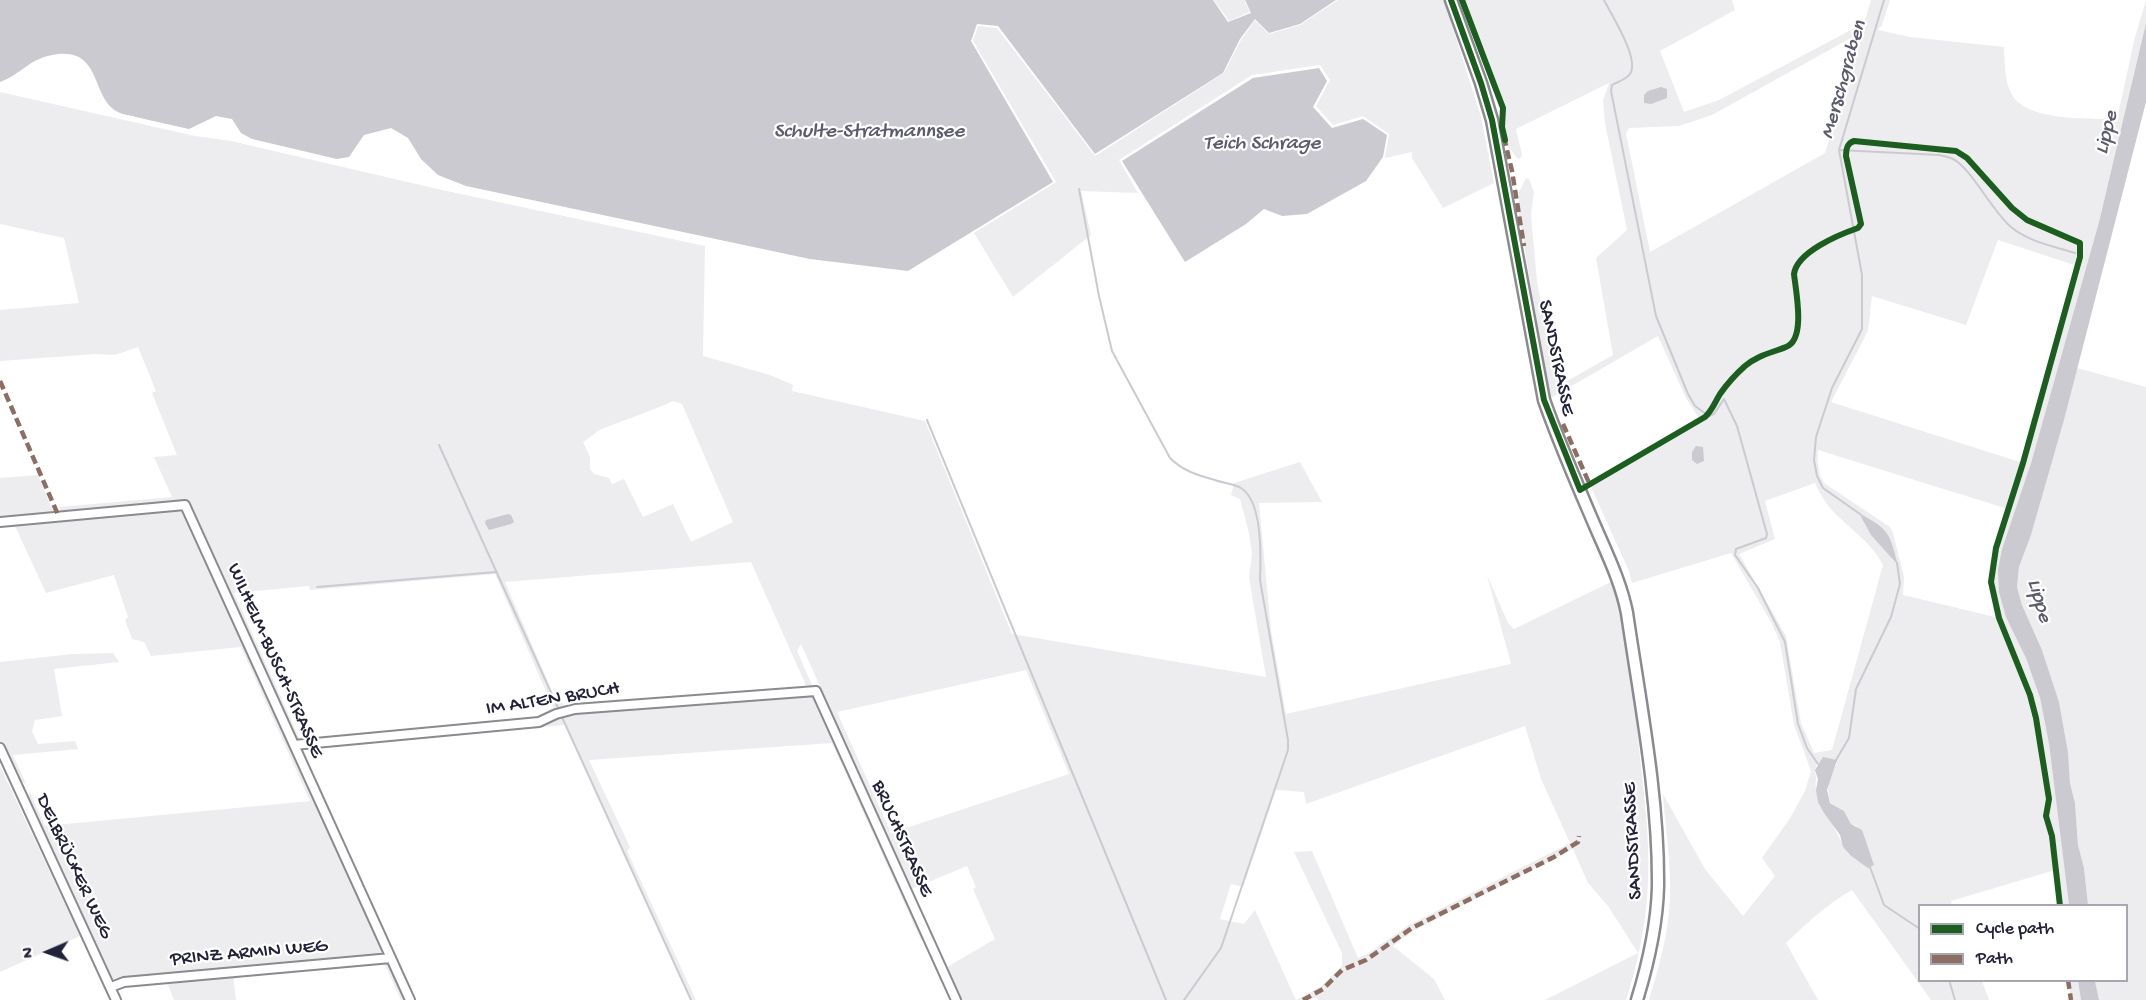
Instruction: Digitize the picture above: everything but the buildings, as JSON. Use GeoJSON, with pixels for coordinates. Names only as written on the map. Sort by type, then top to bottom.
{"type":"FeatureCollection","features":[{"type":"Feature","properties":{"kind":"main road","name":"SANDSTRASSE"},"geometry":{"type":"LineString","coordinates":[[1451,0],[1492,120],[1544,400],[1553,427],[1620,585],[1627,613],[1655,823],[1658,889],[1649,956],[1637,1000]]}},
{"type":"Feature","properties":{"kind":"street","name":"WILHELM-BUSCH-STRASSE"},"geometry":{"type":"LineString","coordinates":[[0,522],[185,504],[410,1000]]}},
{"type":"Feature","properties":{"kind":"street","name":"IM ALTEN BRUCH"},"geometry":{"type":"LineString","coordinates":[[294,745],[539,722],[575,709],[816,691]]}},
{"type":"Feature","properties":{"kind":"street","name":"BRUCHSTRASSE"},"geometry":{"type":"LineString","coordinates":[[816,691],[956,1000]]}},
{"type":"Feature","properties":{"kind":"street","name":"DELBRÜCKER WEG"},"geometry":{"type":"LineString","coordinates":[[0,748],[116,1000]]}},
{"type":"Feature","properties":{"kind":"street","name":"PRINZ ARMIN WEG"},"geometry":{"type":"LineString","coordinates":[[111,987],[124,982],[391,958]]}},
{"type":"Feature","properties":{"kind":"shaded area"},"geometry":{"type":"Polygon","coordinates":[[[1214,0],[1244,0],[1250,12],[1229,21],[1214,0]]]}},
{"type":"Feature","properties":{"kind":"shaded area"},"geometry":{"type":"Polygon","coordinates":[[[1338,0],[1444,0],[1481,117],[1494,183],[1443,208],[1412,158],[1412,152],[1385,158],[1389,134],[1363,116],[1333,125],[1316,106],[1330,80],[1320,65],[1252,75],[1119,160],[1138,193],[1081,191],[1091,235],[1013,297],[974,233],[1056,182],[973,41],[978,26],[997,28],[1095,156],[1224,73],[1241,40],[1255,20],[1269,34],[1300,25],[1338,0]]]}},
{"type":"Feature","properties":{"kind":"shaded area"},"geometry":{"type":"Polygon","coordinates":[[[1462,0],[1732,0],[1735,10],[1660,51],[1684,112],[1719,100],[1864,23],[1871,0],[1890,0],[1882,25],[1878,30],[1910,37],[2004,47],[2007,82],[2018,102],[2043,114],[2075,118],[2117,119],[2135,37],[2146,0],[2146,23],[2099,222],[2031,463],[2002,549],[2026,658],[2040,698],[2049,744],[2069,904],[2060,904],[2055,870],[1951,901],[1952,904],[1918,904],[1918,982],[1852,890],[1826,908],[1786,943],[1818,1000],[1649,1000],[1664,944],[1670,901],[1663,794],[1705,869],[1743,916],[1775,876],[1762,858],[1790,818],[1805,791],[1811,771],[1794,725],[1780,642],[1731,553],[1632,583],[1629,571],[1590,485],[1700,420],[1685,396],[1658,336],[1551,398],[1519,216],[1519,192],[1526,178],[1529,179],[1534,192],[1531,214],[1537,282],[1556,383],[1560,385],[1613,355],[1596,258],[1627,230],[1605,123],[1603,100],[1609,83],[1516,129],[1522,155],[1520,159],[1506,144],[1502,127],[1503,108],[1462,0]],[[1858,34],[1712,115],[1679,126],[1629,128],[1626,133],[1650,252],[1825,153],[1840,107],[1858,34]],[[1998,240],[1966,325],[1872,296],[1868,331],[1831,402],[2023,463],[2077,266],[1998,240]],[[1818,450],[1819,471],[1824,483],[1890,527],[1904,577],[1903,595],[1999,618],[1993,587],[1993,562],[2008,509],[1818,450]],[[1815,483],[1765,501],[1775,539],[1739,554],[1786,636],[1801,723],[1814,753],[1832,750],[1883,565],[1864,540],[1826,503],[1815,483]],[[1817,763],[1815,770],[1818,793],[1842,843],[1851,856],[1868,868],[1857,826],[1851,824],[1844,811],[1831,803],[1829,798],[1829,783],[1837,763],[1817,763]]]}},
{"type":"Feature","properties":{"kind":"shaded area"},"geometry":{"type":"Polygon","coordinates":[[[0,92],[705,246],[703,356],[770,375],[793,385],[792,391],[925,421],[1012,634],[1266,677],[1249,578],[1252,554],[1249,533],[1240,499],[1231,495],[1234,483],[1300,462],[1322,502],[1259,503],[1271,630],[1286,714],[1511,664],[1487,575],[1508,623],[1514,629],[1613,581],[1632,679],[1648,838],[1648,878],[1644,924],[1637,962],[1626,1000],[1545,1000],[1638,953],[1608,906],[1588,883],[1573,849],[1413,931],[1393,946],[1434,979],[1445,1000],[1318,1000],[1317,997],[1310,1000],[1296,1000],[962,1000],[947,967],[995,939],[973,889],[976,887],[967,866],[909,890],[925,938],[921,940],[832,743],[589,760],[630,847],[627,851],[696,1000],[691,1000],[565,725],[303,750],[416,1000],[412,1000],[299,747],[540,724],[565,713],[812,695],[817,697],[820,704],[827,702],[801,644],[797,651],[812,685],[808,690],[751,562],[505,582],[554,696],[568,708],[555,712],[495,574],[310,590],[309,586],[234,593],[301,742],[296,741],[388,955],[110,979],[27,799],[30,792],[45,826],[310,801],[241,647],[151,656],[144,642],[132,639],[125,620],[128,617],[114,575],[46,593],[14,524],[64,519],[59,507],[172,497],[154,457],[177,455],[152,393],[156,391],[138,347],[115,355],[96,354],[0,361],[0,310],[79,303],[64,238],[0,224],[0,92]],[[673,401],[602,429],[583,442],[590,457],[590,469],[594,474],[609,478],[612,484],[624,479],[643,517],[673,504],[691,542],[733,522],[682,404],[673,401]],[[1026,670],[837,712],[891,833],[1069,774],[1026,670]],[[1525,726],[1306,804],[1304,792],[1276,790],[1243,887],[1231,884],[1220,919],[1244,924],[1255,910],[1296,1000],[1320,987],[1342,966],[1342,953],[1294,852],[1312,851],[1358,958],[1409,925],[1570,843],[1541,779],[1525,726]]]}},
{"type":"Feature","properties":{"kind":"shaded area"},"geometry":{"type":"Polygon","coordinates":[[[2077,368],[2146,387],[2146,1000],[2099,1000],[2095,982],[2128,982],[2128,904],[2088,904],[2084,868],[2078,845],[2068,752],[2059,702],[2042,650],[2022,605],[2017,587],[2019,567],[2031,535],[2077,368]]]}},
{"type":"Feature","properties":{"kind":"shaded area"},"geometry":{"type":"Polygon","coordinates":[[[38,475],[54,514],[0,519],[0,478],[38,475]]]}},
{"type":"Feature","properties":{"kind":"shaded area"},"geometry":{"type":"Polygon","coordinates":[[[113,653],[119,662],[54,669],[62,716],[35,720],[32,731],[38,744],[75,741],[78,749],[13,755],[26,784],[19,780],[0,749],[0,662],[73,654],[113,653]]]}},
{"type":"Feature","properties":{"kind":"shaded area"},"geometry":{"type":"Polygon","coordinates":[[[0,766],[80,936],[0,972],[0,766]]]}},
{"type":"Feature","properties":{"kind":"shaded area"},"geometry":{"type":"Polygon","coordinates":[[[384,963],[391,963],[408,1000],[401,1000],[384,963]]]}},
{"type":"Feature","properties":{"kind":"shaded area"},"geometry":{"type":"Polygon","coordinates":[[[233,975],[236,1000],[174,1000],[166,980],[233,975]]]}},
{"type":"Feature","properties":{"kind":"shaded area"},"geometry":{"type":"Polygon","coordinates":[[[1918,982],[1982,982],[1989,1000],[1931,1000],[1918,982]]]}},
{"type":"Feature","properties":{"kind":"shaded area"},"geometry":{"type":"Polygon","coordinates":[[[2068,982],[2078,982],[2081,1000],[2071,1000],[2068,982]]]}},
{"type":"Feature","properties":{"kind":"water","name":"Schulte-Stratmannsee"},"geometry":{"type":"Polygon","coordinates":[[[0,0],[1213,0],[1228,22],[1251,13],[1245,0],[1336,0],[1300,24],[1269,33],[1255,19],[1240,39],[1223,73],[1095,154],[998,26],[977,24],[971,41],[1053,182],[908,271],[810,259],[466,186],[438,175],[421,159],[408,138],[391,128],[364,135],[349,157],[337,159],[252,139],[241,133],[232,119],[216,116],[189,129],[124,114],[109,105],[88,65],[80,58],[68,54],[44,57],[0,82],[0,0]]]}},
{"type":"Feature","properties":{"kind":"water"},"geometry":{"type":"Polygon","coordinates":[[[2146,23],[2146,102],[2064,420],[2031,535],[2019,567],[2017,587],[2022,605],[2042,650],[2059,702],[2068,752],[2078,845],[2084,868],[2088,904],[2069,904],[2049,744],[2040,698],[2026,658],[2006,617],[1999,592],[1998,570],[2002,549],[2031,463],[2099,222],[2146,23]]]}},
{"type":"Feature","properties":{"kind":"water","name":"Teich Schrage"},"geometry":{"type":"Polygon","coordinates":[[[1319,68],[1327,81],[1313,107],[1332,128],[1363,119],[1387,135],[1383,157],[1366,181],[1307,214],[1282,216],[1264,209],[1246,224],[1185,262],[1122,161],[1253,78],[1319,68]]]}},
{"type":"Feature","properties":{"kind":"water"},"geometry":{"type":"Polygon","coordinates":[[[1661,87],[1667,89],[1667,98],[1651,104],[1644,103],[1644,95],[1648,91],[1661,87]]]}},
{"type":"Feature","properties":{"kind":"water"},"geometry":{"type":"Polygon","coordinates":[[[1696,446],[1703,447],[1704,461],[1697,464],[1692,460],[1692,452],[1696,446]]]}},
{"type":"Feature","properties":{"kind":"water"},"geometry":{"type":"Polygon","coordinates":[[[1859,513],[1882,528],[1890,538],[1898,565],[1871,535],[1859,513]]]}},
{"type":"Feature","properties":{"kind":"water"},"geometry":{"type":"Polygon","coordinates":[[[508,514],[514,522],[489,530],[485,523],[486,520],[508,514]]]}},
{"type":"Feature","properties":{"kind":"water"},"geometry":{"type":"Polygon","coordinates":[[[1823,757],[1837,760],[1827,790],[1830,803],[1844,811],[1851,824],[1862,830],[1874,865],[1868,868],[1843,847],[1840,835],[1818,802],[1816,790],[1818,779],[1815,770],[1823,757]]]}},
{"type":"Feature","properties":{"kind":"water"},"geometry":{"type":"Polygon","coordinates":[[[2078,982],[2095,982],[2099,1000],[2081,1000],[2078,982]]]}},
{"type":"Feature","properties":{"kind":"waterway"},"geometry":{"type":"LineString","coordinates":[[1604,0],[1624,38],[1632,60],[1629,75],[1612,85],[1611,91],[1656,316],[1695,406],[1709,416],[1714,414],[1724,399],[1737,426],[1767,534],[1766,538],[1736,549],[1735,555],[1758,588],[1785,642],[1798,724],[1807,748],[1818,764]]}},
{"type":"Feature","properties":{"kind":"waterway","name":"Merschgraben"},"geometry":{"type":"LineString","coordinates":[[1860,514],[1823,488],[1817,476],[1814,460],[1816,437],[1832,388],[1862,329],[1862,275],[1839,150],[1884,0]]}},
{"type":"Feature","properties":{"kind":"waterway"},"geometry":{"type":"LineString","coordinates":[[1839,150],[1939,155],[1951,158],[1967,171],[1996,211],[2011,227],[2033,240],[2075,253]]}},
{"type":"Feature","properties":{"kind":"waterway"},"geometry":{"type":"LineString","coordinates":[[1079,189],[1112,351],[1170,458],[1191,472],[1241,488],[1253,505],[1259,531],[1260,580],[1288,740],[1288,750],[1221,948],[1184,1000]]}},
{"type":"Feature","properties":{"kind":"waterway"},"geometry":{"type":"LineString","coordinates":[[927,420],[1166,1000]]}},
{"type":"Feature","properties":{"kind":"waterway"},"geometry":{"type":"LineString","coordinates":[[439,445],[559,710]]}},
{"type":"Feature","properties":{"kind":"waterway","name":"Merschgraben"},"geometry":{"type":"LineString","coordinates":[[1836,760],[1849,738],[1856,689],[1891,617],[1900,584],[1897,563]]}},
{"type":"Feature","properties":{"kind":"waterway"},"geometry":{"type":"LineString","coordinates":[[317,587],[496,572]]}},
{"type":"Feature","properties":{"kind":"waterway"},"geometry":{"type":"LineString","coordinates":[[213,578],[297,761]]}},
{"type":"Feature","properties":{"kind":"waterway"},"geometry":{"type":"LineString","coordinates":[[561,715],[691,1000]]}},
{"type":"Feature","properties":{"kind":"waterway"},"geometry":{"type":"LineString","coordinates":[[301,770],[384,953]]}},
{"type":"Feature","properties":{"kind":"waterway"},"geometry":{"type":"LineString","coordinates":[[862,802],[920,931]]}},
{"type":"Feature","properties":{"kind":"waterway","name":"Merschgraben"},"geometry":{"type":"LineString","coordinates":[[1870,867],[1884,905],[1918,928]]}},
{"type":"Feature","properties":{"kind":"waterway"},"geometry":{"type":"LineString","coordinates":[[388,963],[405,1000]]}},
{"type":"Feature","properties":{"kind":"waterway","name":"Merschgraben"},"geometry":{"type":"LineString","coordinates":[[1950,982],[1955,1000]]}},
{"type":"Feature","properties":{"kind":"marked path"},"geometry":{"type":"LineString","coordinates":[[1504,137],[1524,246]]}},
{"type":"Feature","properties":{"kind":"marked path"},"geometry":{"type":"LineString","coordinates":[[0,381],[59,517]]}},
{"type":"Feature","properties":{"kind":"marked path"},"geometry":{"type":"LineString","coordinates":[[1563,424],[1590,485]]}},
{"type":"Feature","properties":{"kind":"marked path"},"geometry":{"type":"LineString","coordinates":[[1303,1000],[1323,989],[1342,970],[1366,960],[1412,928],[1554,857],[1578,842],[1579,836]]}},
{"type":"Feature","properties":{"kind":"marked path"},"geometry":{"type":"LineString","coordinates":[[2068,982],[2071,1000]]}},
{"type":"Feature","properties":{"kind":"cycle path"},"geometry":{"type":"LineString","coordinates":[[1451,0],[1492,120],[1544,400],[1580,490],[1705,417],[1720,394],[1745,366],[1792,343],[1798,326],[1794,274],[1797,266],[1820,245],[1858,228],[1861,224],[1846,156],[1847,147],[1854,141],[1956,151],[1967,158],[2012,208],[2027,220],[2080,243],[2080,257],[2023,463],[1996,548],[1991,582],[1999,618],[2030,695],[2036,718],[2049,799],[2046,816],[2052,836],[2060,904]]}},
{"type":"Feature","properties":{"kind":"cycle path"},"geometry":{"type":"LineString","coordinates":[[1462,0],[1503,108],[1502,127],[1505,140]]}},
{"type":"Feature","properties":{"kind":"water label","name":"Lippe"},"geometry":{"type":"Point","coordinates":[2108,133]}},
{"type":"Feature","properties":{"kind":"water label","name":"Lippe"},"geometry":{"type":"Point","coordinates":[2038,601]}}]}
